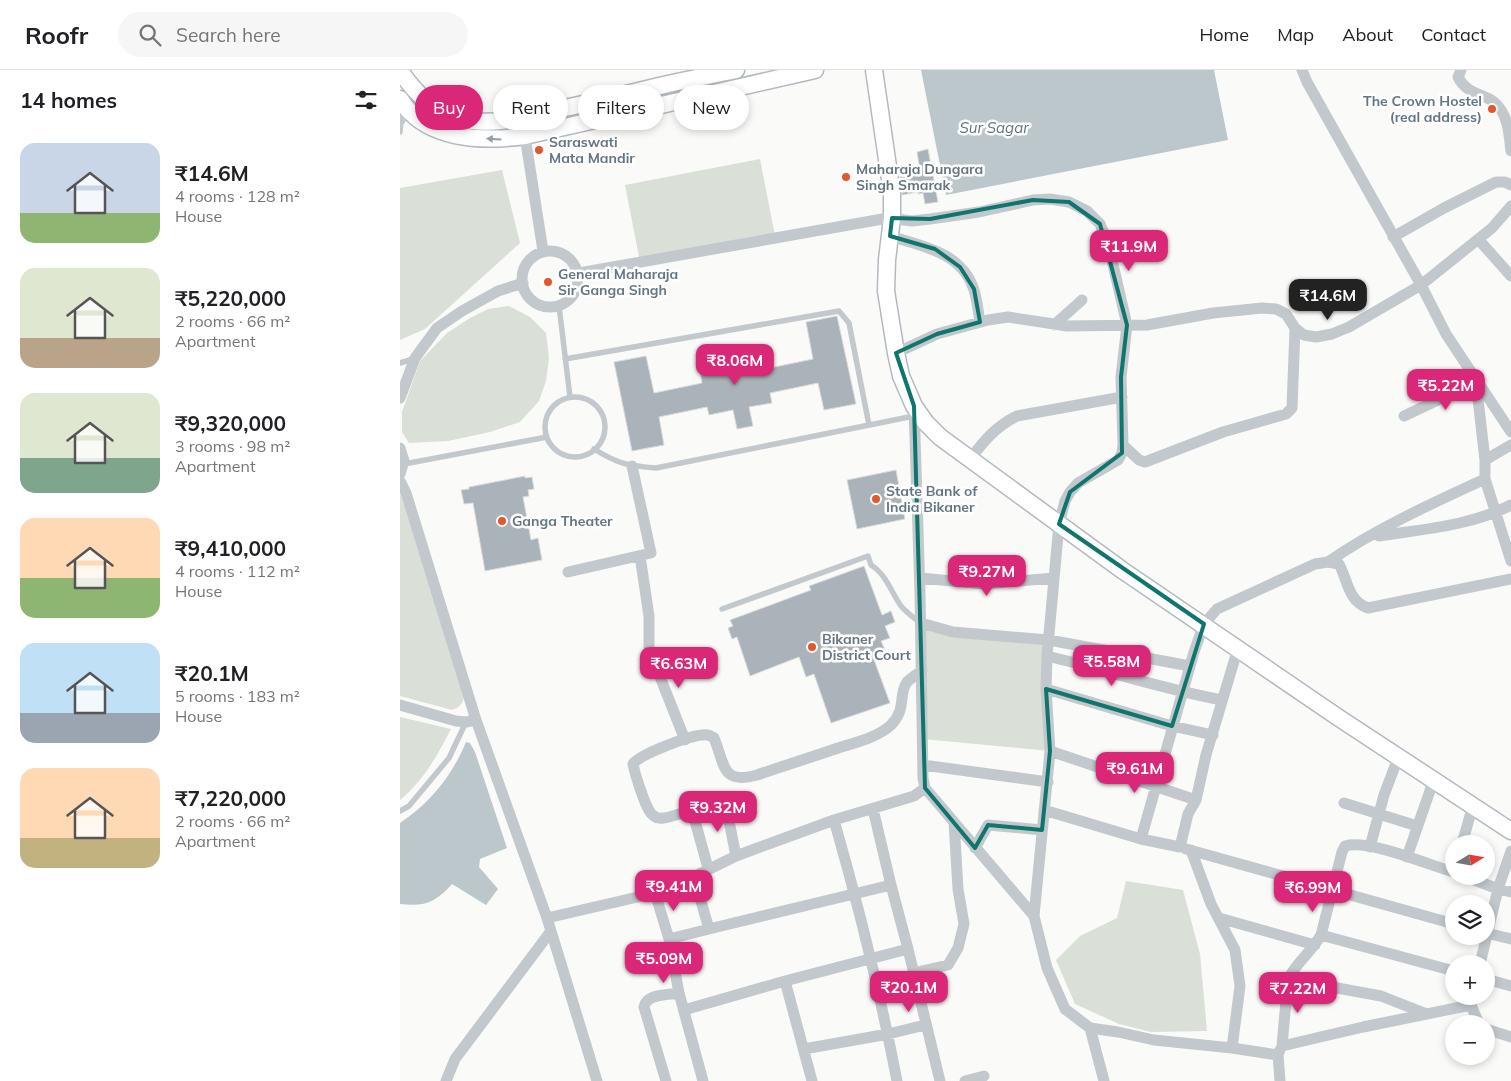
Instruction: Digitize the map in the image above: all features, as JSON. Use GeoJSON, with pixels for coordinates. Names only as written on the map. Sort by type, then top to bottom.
{"type":"FeatureCollection","features":[{"type":"Feature","properties":{"kind":"street"},"geometry":{"type":"LineString","coordinates":[[568,107],[736,70]]}},
{"type":"Feature","properties":{"kind":"street"},"geometry":{"type":"LineString","coordinates":[[401,112],[435,130],[462,136],[501,140],[815,70]]}},
{"type":"Feature","properties":{"kind":"street"},"geometry":{"type":"LineString","coordinates":[[874,70],[892,194],[886,291],[901,376],[914,411],[925,788],[1034,916]]}},
{"type":"Feature","properties":{"kind":"street"},"geometry":{"type":"LineString","coordinates":[[1302,70],[1393,238],[1421,285],[1446,334],[1476,382],[1511,432]]}},
{"type":"Feature","properties":{"kind":"street"},"geometry":{"type":"LineString","coordinates":[[1462,70],[1458,77],[1462,85],[1498,105],[1508,124],[1511,151]]}},
{"type":"Feature","properties":{"kind":"street"},"geometry":{"type":"LineString","coordinates":[[400,71],[413,90],[428,102],[457,118],[493,121]]}},
{"type":"Feature","properties":{"kind":"street"},"geometry":{"type":"LineString","coordinates":[[525,130],[543,251]]}},
{"type":"Feature","properties":{"kind":"street"},"geometry":{"type":"LineString","coordinates":[[1393,238],[1496,182],[1505,182],[1511,185]]}},
{"type":"Feature","properties":{"kind":"street"},"geometry":{"type":"LineString","coordinates":[[579,273],[892,218],[912,221],[930,219],[979,212],[1032,200],[1050,199],[1069,202],[1087,211],[1100,224],[1108,243],[1127,325],[1121,377],[1122,453],[1118,460],[1078,483],[1065,501],[1059,524],[1048,640],[1046,689],[1050,751],[1034,916],[1047,968],[1064,1008],[1090,1028],[1154,1040],[1280,1051],[1458,1005]]}},
{"type":"Feature","properties":{"kind":"street"},"geometry":{"type":"LineString","coordinates":[[896,353],[937,334],[980,322],[1008,317],[1054,325],[1147,325],[1213,313],[1262,308],[1286,314],[1295,328],[1304,334],[1316,337],[1332,334],[1349,327],[1421,285],[1492,228],[1511,206]]}},
{"type":"Feature","properties":{"kind":"street"},"geometry":{"type":"LineString","coordinates":[[890,236],[935,249],[948,256],[960,267],[970,279],[974,289],[980,322]]}},
{"type":"Feature","properties":{"kind":"street"},"geometry":{"type":"LineString","coordinates":[[1478,239],[1511,276]]}},
{"type":"Feature","properties":{"kind":"street"},"geometry":{"type":"LineString","coordinates":[[554,250],[572,259],[579,273],[574,295],[562,306],[544,307],[533,302],[525,293],[523,283],[524,268],[534,255],[543,251],[554,250]]}},
{"type":"Feature","properties":{"kind":"street"},"geometry":{"type":"LineString","coordinates":[[400,398],[415,358],[436,328],[498,291],[523,283]]}},
{"type":"Feature","properties":{"kind":"street"},"geometry":{"type":"LineString","coordinates":[[1054,325],[1082,300]]}},
{"type":"Feature","properties":{"kind":"street"},"geometry":{"type":"LineString","coordinates":[[1123,445],[1139,460],[1144,462],[1223,432],[1286,414],[1292,408],[1295,328]]}},
{"type":"Feature","properties":{"kind":"street"},"geometry":{"type":"LineString","coordinates":[[1404,416],[1476,382]]}},
{"type":"Feature","properties":{"kind":"street"},"geometry":{"type":"LineString","coordinates":[[1476,382],[1485,460],[1485,479],[1511,562]]}},
{"type":"Feature","properties":{"kind":"street"},"geometry":{"type":"LineString","coordinates":[[970,459],[991,433],[1017,416],[1122,397]]}},
{"type":"Feature","properties":{"kind":"street"},"geometry":{"type":"LineString","coordinates":[[914,411],[940,437],[1122,570],[1204,624],[1398,758],[1434,779],[1511,831]]}},
{"type":"Feature","properties":{"kind":"street"},"geometry":{"type":"LineString","coordinates":[[1485,460],[1511,445]]}},
{"type":"Feature","properties":{"kind":"street"},"geometry":{"type":"LineString","coordinates":[[400,448],[404,457],[402,469]]}},
{"type":"Feature","properties":{"kind":"street"},"geometry":{"type":"LineString","coordinates":[[568,572],[651,553],[632,466]]}},
{"type":"Feature","properties":{"kind":"street"},"geometry":{"type":"LineString","coordinates":[[1142,839],[1190,666],[1204,624],[1217,609],[1307,568],[1328,562],[1345,550],[1440,500],[1485,479]]}},
{"type":"Feature","properties":{"kind":"street"},"geometry":{"type":"LineString","coordinates":[[400,481],[406,493],[471,721],[547,918],[597,1081]]}},
{"type":"Feature","properties":{"kind":"street"},"geometry":{"type":"LineString","coordinates":[[1370,537],[1472,521],[1495,514],[1511,506]]}},
{"type":"Feature","properties":{"kind":"street"},"geometry":{"type":"LineString","coordinates":[[640,556],[649,616],[649,648],[685,740]]}},
{"type":"Feature","properties":{"kind":"street"},"geometry":{"type":"LineString","coordinates":[[1328,562],[1339,564],[1354,598],[1359,604],[1368,608],[1511,579]]}},
{"type":"Feature","properties":{"kind":"street"},"geometry":{"type":"LineString","coordinates":[[920,578],[984,584],[1054,578]]}},
{"type":"Feature","properties":{"kind":"street"},"geometry":{"type":"LineString","coordinates":[[921,623],[953,632],[1048,640],[1190,666]]}},
{"type":"Feature","properties":{"kind":"street"},"geometry":{"type":"LineString","coordinates":[[1232,1048],[1240,986],[1235,950],[1185,849],[1188,814],[1196,800],[1206,755],[1238,648]]}},
{"type":"Feature","properties":{"kind":"street"},"geometry":{"type":"LineString","coordinates":[[1047,656],[1084,664],[1182,693],[1222,700]]}},
{"type":"Feature","properties":{"kind":"street"},"geometry":{"type":"LineString","coordinates":[[708,868],[692,816],[680,814],[662,819],[650,813],[634,771],[634,764],[637,759],[698,735],[710,735],[714,738],[724,767],[730,775],[737,778],[745,778],[864,740],[881,732],[890,726],[898,716],[902,708],[904,688],[907,682],[922,670]]}},
{"type":"Feature","properties":{"kind":"street"},"geometry":{"type":"LineString","coordinates":[[1046,689],[1172,726],[1213,735]]}},
{"type":"Feature","properties":{"kind":"street"},"geometry":{"type":"LineString","coordinates":[[400,705],[471,721]]}},
{"type":"Feature","properties":{"kind":"street"},"geometry":{"type":"LineString","coordinates":[[1050,751],[1196,800]]}},
{"type":"Feature","properties":{"kind":"street"},"geometry":{"type":"LineString","coordinates":[[1370,847],[1398,758]]}},
{"type":"Feature","properties":{"kind":"street"},"geometry":{"type":"LineString","coordinates":[[923,765],[1048,782]]}},
{"type":"Feature","properties":{"kind":"street"},"geometry":{"type":"LineString","coordinates":[[1407,857],[1434,779]]}},
{"type":"Feature","properties":{"kind":"street"},"geometry":{"type":"LineString","coordinates":[[547,918],[655,893],[694,877],[708,868],[736,856],[834,820],[873,810],[914,796],[925,788]]}},
{"type":"Feature","properties":{"kind":"street"},"geometry":{"type":"LineString","coordinates":[[1344,803],[1417,826]]}},
{"type":"Feature","properties":{"kind":"street"},"geometry":{"type":"LineString","coordinates":[[1465,835],[1473,805]]}},
{"type":"Feature","properties":{"kind":"street"},"geometry":{"type":"LineString","coordinates":[[726,806],[736,856]]}},
{"type":"Feature","properties":{"kind":"street"},"geometry":{"type":"LineString","coordinates":[[873,810],[940,1081]]}},
{"type":"Feature","properties":{"kind":"street"},"geometry":{"type":"LineString","coordinates":[[1044,810],[1142,839],[1333,889],[1445,921]]}},
{"type":"Feature","properties":{"kind":"street"},"geometry":{"type":"LineString","coordinates":[[834,820],[871,958],[897,1081]]}},
{"type":"Feature","properties":{"kind":"street"},"geometry":{"type":"LineString","coordinates":[[913,973],[948,966],[958,948],[964,924],[958,889],[954,822]]}},
{"type":"Feature","properties":{"kind":"street"},"geometry":{"type":"LineString","coordinates":[[975,848],[988,825],[1042,830]]}},
{"type":"Feature","properties":{"kind":"street"},"geometry":{"type":"LineString","coordinates":[[1280,1081],[1280,1051],[1288,979],[1297,964],[1318,940],[1345,846],[1370,847],[1445,869]]}},
{"type":"Feature","properties":{"kind":"street"},"geometry":{"type":"LineString","coordinates":[[1495,901],[1511,850]]}},
{"type":"Feature","properties":{"kind":"street"},"geometry":{"type":"LineString","coordinates":[[694,877],[709,930]]}},
{"type":"Feature","properties":{"kind":"street"},"geometry":{"type":"LineString","coordinates":[[669,939],[891,885]]}},
{"type":"Feature","properties":{"kind":"street"},"geometry":{"type":"LineString","coordinates":[[1488,885],[1511,892]]}},
{"type":"Feature","properties":{"kind":"street"},"geometry":{"type":"LineString","coordinates":[[655,893],[669,939],[679,993],[702,1081]]}},
{"type":"Feature","properties":{"kind":"street"},"geometry":{"type":"LineString","coordinates":[[1219,918],[1445,969]]}},
{"type":"Feature","properties":{"kind":"street"},"geometry":{"type":"LineString","coordinates":[[446,1081],[455,1059],[551,932]]}},
{"type":"Feature","properties":{"kind":"street"},"geometry":{"type":"LineString","coordinates":[[1495,935],[1511,939]]}},
{"type":"Feature","properties":{"kind":"street"},"geometry":{"type":"LineString","coordinates":[[684,1010],[908,949]]}},
{"type":"Feature","properties":{"kind":"street"},"geometry":{"type":"LineString","coordinates":[[1288,979],[1381,996],[1426,1014]]}},
{"type":"Feature","properties":{"kind":"street"},"geometry":{"type":"LineString","coordinates":[[785,981],[812,1081]]}},
{"type":"Feature","properties":{"kind":"street"},"geometry":{"type":"LineString","coordinates":[[1495,982],[1511,986]]}},
{"type":"Feature","properties":{"kind":"street"},"geometry":{"type":"LineString","coordinates":[[666,1081],[644,1007],[645,1002],[649,998],[679,993]]}},
{"type":"Feature","properties":{"kind":"street"},"geometry":{"type":"LineString","coordinates":[[804,1049],[888,1034],[925,1025]]}},
{"type":"Feature","properties":{"kind":"street"},"geometry":{"type":"LineString","coordinates":[[1090,1028],[1104,1081]]}},
{"type":"Feature","properties":{"kind":"street"},"geometry":{"type":"LineString","coordinates":[[1495,1031],[1511,1037]]}},
{"type":"Feature","properties":{"kind":"street"},"geometry":{"type":"LineString","coordinates":[[964,1081],[984,1076]]}},
{"type":"Feature","properties":{"kind":"lane"},"geometry":{"type":"LineString","coordinates":[[400,132],[401,112]]}},
{"type":"Feature","properties":{"kind":"lane"},"geometry":{"type":"LineString","coordinates":[[558,306],[570,397]]}},
{"type":"Feature","properties":{"kind":"lane"},"geometry":{"type":"LineString","coordinates":[[565,360],[839,311],[849,323],[869,425]]}},
{"type":"Feature","properties":{"kind":"lane"},"geometry":{"type":"LineString","coordinates":[[400,364],[415,358]]}},
{"type":"Feature","properties":{"kind":"lane"},"geometry":{"type":"LineString","coordinates":[[580,397],[589,400],[602,414],[604,433],[600,442],[586,454],[567,456],[558,452],[547,437],[545,427],[547,416],[560,400],[580,397]]}},
{"type":"Feature","properties":{"kind":"lane"},"geometry":{"type":"LineString","coordinates":[[594,449],[612,460],[632,466],[656,468],[869,425],[914,411]]}},
{"type":"Feature","properties":{"kind":"lane"},"geometry":{"type":"LineString","coordinates":[[402,469],[547,437]]}},
{"type":"Feature","properties":{"kind":"lane"},"geometry":{"type":"LineString","coordinates":[[722,609],[868,556],[870,565],[880,570],[903,608],[921,623]]}},
{"type":"Feature","properties":{"kind":"lane"},"geometry":{"type":"LineString","coordinates":[[400,811],[409,806],[449,758],[471,721]]}},
{"type":"Feature","properties":{"kind":"highlighted area"},"geometry":{"type":"Polygon","coordinates":[[[1033,200],[1069,202],[1100,224],[1127,325],[1121,377],[1122,453],[1070,492],[1059,524],[1204,624],[1172,726],[1046,689],[1050,751],[1042,830],[988,825],[975,848],[925,788],[914,406],[896,353],[937,334],[980,322],[974,289],[960,267],[935,249],[890,236],[892,218],[930,219],[1033,200]]]}},
{"type":"Feature","properties":{"kind":"shaded area"},"geometry":{"type":"Polygon","coordinates":[[[760,159],[775,236],[640,262],[625,185],[760,159]]]}},
{"type":"Feature","properties":{"kind":"shaded area"},"geometry":{"type":"Polygon","coordinates":[[[502,170],[520,243],[425,329],[400,340],[400,188],[502,170]]]}},
{"type":"Feature","properties":{"kind":"shaded area"},"geometry":{"type":"Polygon","coordinates":[[[509,306],[530,317],[546,333],[549,358],[546,381],[539,401],[520,422],[490,432],[448,441],[409,443],[402,432],[402,412],[420,361],[447,333],[470,318],[488,309],[509,306]]]}},
{"type":"Feature","properties":{"kind":"shaded area"},"geometry":{"type":"Polygon","coordinates":[[[400,493],[464,695],[461,705],[452,710],[400,696],[400,493]]]}},
{"type":"Feature","properties":{"kind":"shaded area"},"geometry":{"type":"Polygon","coordinates":[[[921,623],[1049,640],[1050,751],[923,739],[921,623]]]}},
{"type":"Feature","properties":{"kind":"shaded area"},"geometry":{"type":"Polygon","coordinates":[[[400,717],[451,729],[423,776],[400,800],[400,717]]]}},
{"type":"Feature","properties":{"kind":"shaded area"},"geometry":{"type":"Polygon","coordinates":[[[1126,881],[1183,890],[1200,954],[1207,1031],[1151,1032],[1119,1024],[1075,1004],[1056,960],[1080,936],[1117,918],[1126,881]]]}},
{"type":"Feature","properties":{"kind":"water","name":"Sur Sagar"},"geometry":{"type":"Polygon","coordinates":[[[921,70],[1214,70],[1228,140],[946,195],[921,70]]]}},
{"type":"Feature","properties":{"kind":"water"},"geometry":{"type":"Polygon","coordinates":[[[466,742],[470,743],[475,752],[507,848],[480,859],[479,867],[498,889],[486,905],[452,884],[441,895],[429,902],[416,905],[400,904],[400,823],[421,807],[439,788],[454,766],[466,742]]]}},
{"type":"Feature","properties":{"kind":"building"},"geometry":{"type":"Polygon","coordinates":[[[928,149],[938,202],[925,204],[923,193],[902,195],[900,177],[920,170],[917,152],[928,149]]]}},
{"type":"Feature","properties":{"kind":"building"},"geometry":{"type":"Polygon","coordinates":[[[837,316],[856,404],[824,410],[818,383],[770,393],[772,403],[749,407],[753,426],[737,429],[733,410],[709,415],[707,407],[659,417],[664,445],[632,451],[614,362],[646,356],[654,393],[702,383],[699,366],[762,353],[765,369],[813,359],[806,322],[837,316]]]}},
{"type":"Feature","properties":{"kind":"building","name":"State Bank of India Bikaner"},"geometry":{"type":"Polygon","coordinates":[[[896,470],[905,519],[857,529],[847,480],[896,470]]]}},
{"type":"Feature","properties":{"kind":"building","name":"Ganga Theater"},"geometry":{"type":"Polygon","coordinates":[[[525,476],[525,478],[532,477],[534,489],[528,490],[529,496],[523,497],[531,540],[538,538],[542,560],[485,571],[473,503],[464,504],[461,490],[525,476]]]}},
{"type":"Feature","properties":{"kind":"building","name":"Bikaner District Court"},"geometry":{"type":"Polygon","coordinates":[[[864,566],[882,615],[891,611],[895,622],[885,626],[890,638],[881,641],[886,652],[873,657],[890,703],[831,723],[814,674],[806,677],[799,657],[750,676],[737,637],[732,639],[728,628],[733,626],[730,620],[811,590],[809,586],[864,566]]]}},
{"type":"Feature","properties":{"kind":"place","name":"The Crown Hostel (real address)"},"geometry":{"type":"Point","coordinates":[1492,109]}},
{"type":"Feature","properties":{"kind":"place","name":"Saraswati Mata Mandir"},"geometry":{"type":"Point","coordinates":[539,150]}},
{"type":"Feature","properties":{"kind":"place","name":"Maharaja Dungara Singh Smarak"},"geometry":{"type":"Point","coordinates":[846,177]}},
{"type":"Feature","properties":{"kind":"place","name":"General Maharaja Sir Ganga Singh"},"geometry":{"type":"Point","coordinates":[548,282]}},
{"type":"Feature","properties":{"kind":"place","name":"State Bank of India Bikaner"},"geometry":{"type":"Point","coordinates":[876,499]}},
{"type":"Feature","properties":{"kind":"place","name":"Ganga Theater"},"geometry":{"type":"Point","coordinates":[502,521]}},
{"type":"Feature","properties":{"kind":"place","name":"Bikaner District Court"},"geometry":{"type":"Point","coordinates":[812,647]}}]}
